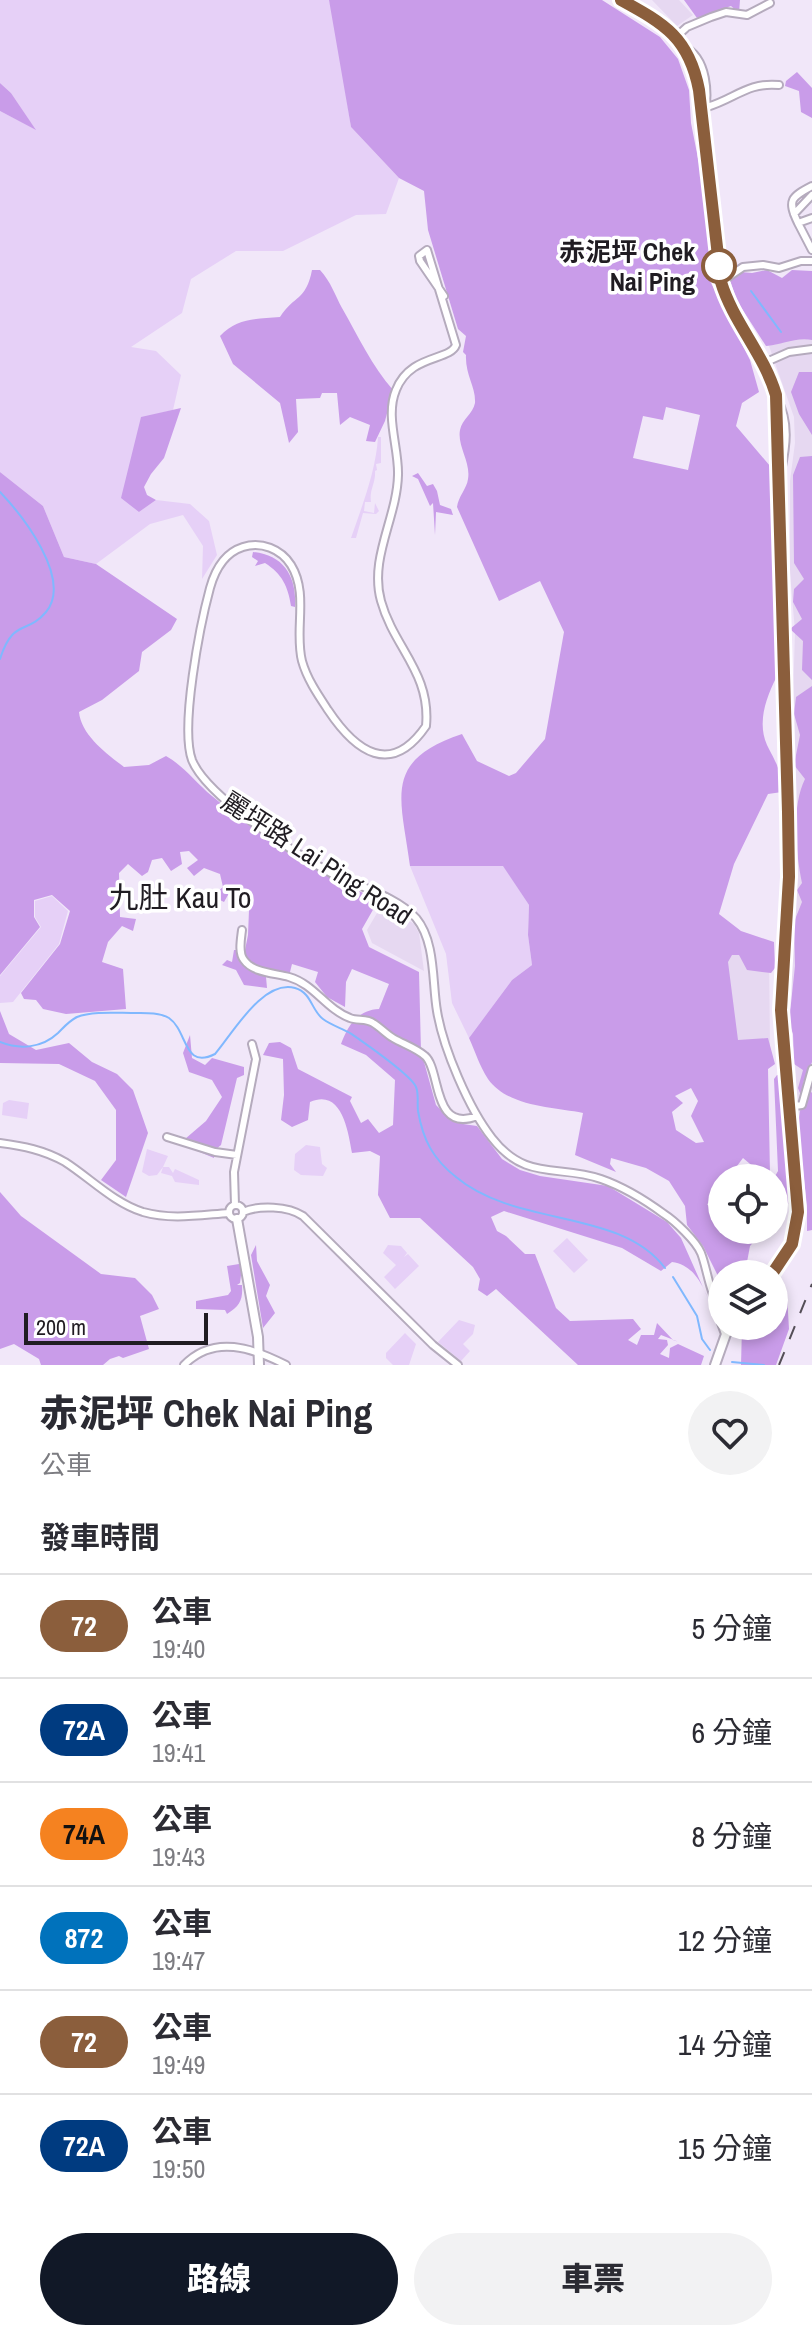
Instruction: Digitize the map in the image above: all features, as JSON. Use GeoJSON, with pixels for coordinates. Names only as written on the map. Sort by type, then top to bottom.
{"type":"FeatureCollection","features":[{"type":"Feature","properties":{"kind":"main road"},"geometry":{"type":"LineString","coordinates":[[621,0],[677,36],[696,75],[721,282],[730,306],[764,363],[776,395],[789,877],[781,938],[781,1003],[787,1107],[798,1200],[798,1222],[783,1260]]}},
{"type":"Feature","properties":{"kind":"main road"},"geometry":{"type":"LineString","coordinates":[[240,1216],[259,1365]]}},
{"type":"Feature","properties":{"kind":"main road"},"geometry":{"type":"LineString","coordinates":[[715,1365],[724,1340]]}},
{"type":"Feature","properties":{"kind":"street"},"geometry":{"type":"LineString","coordinates":[[677,36],[687,27],[711,17],[726,12],[747,15],[770,3]]}},
{"type":"Feature","properties":{"kind":"street"},"geometry":{"type":"LineString","coordinates":[[683,46],[690,49],[701,64],[707,107],[703,125]]}},
{"type":"Feature","properties":{"kind":"street"},"geometry":{"type":"LineString","coordinates":[[707,107],[754,85],[779,85]]}},
{"type":"Feature","properties":{"kind":"street"},"geometry":{"type":"LineString","coordinates":[[812,186],[794,196],[791,209],[812,250]]}},
{"type":"Feature","properties":{"kind":"street"},"geometry":{"type":"LineString","coordinates":[[794,214],[812,195]]}},
{"type":"Feature","properties":{"kind":"street"},"geometry":{"type":"LineString","coordinates":[[798,223],[812,218]]}},
{"type":"Feature","properties":{"kind":"street","name":"麗坪路 Lai Ping Road"},"geometry":{"type":"LineString","coordinates":[[444,296],[420,261],[419,256],[427,250],[444,296],[456,347],[452,352],[412,367],[402,378],[392,400],[398,477],[376,579],[387,618],[417,671],[426,697],[426,726],[407,748],[392,755],[373,754],[348,738],[317,694],[302,660],[299,590],[292,567],[277,551],[257,544],[240,547],[230,553],[213,579],[206,606],[187,733],[193,763],[204,782],[220,797],[313,862],[396,903],[416,919],[427,943],[444,1043],[477,1116],[505,1152],[544,1172],[598,1178],[667,1215],[688,1235],[708,1276]]}},
{"type":"Feature","properties":{"kind":"street"},"geometry":{"type":"LineString","coordinates":[[721,282],[743,267],[763,265],[779,268],[812,261]]}},
{"type":"Feature","properties":{"kind":"street"},"geometry":{"type":"LineString","coordinates":[[764,363],[789,352],[812,349]]}},
{"type":"Feature","properties":{"kind":"street"},"geometry":{"type":"LineString","coordinates":[[242,930],[241,954],[245,962],[260,970],[303,981],[325,1002],[349,1018],[373,1023],[425,1056],[431,1064],[437,1094],[443,1104],[464,1119],[477,1116]]}},
{"type":"Feature","properties":{"kind":"street"},"geometry":{"type":"LineString","coordinates":[[235,1205],[233,1183],[237,1155],[255,1066],[256,1053],[252,1044]]}},
{"type":"Feature","properties":{"kind":"street"},"geometry":{"type":"LineString","coordinates":[[787,1107],[802,1105],[812,1069]]}},
{"type":"Feature","properties":{"kind":"street"},"geometry":{"type":"LineString","coordinates":[[167,1137],[215,1152],[237,1155]]}},
{"type":"Feature","properties":{"kind":"street"},"geometry":{"type":"LineString","coordinates":[[0,1145],[45,1152],[117,1199],[144,1212],[174,1217],[229,1213]]}},
{"type":"Feature","properties":{"kind":"street"},"geometry":{"type":"LineString","coordinates":[[229,1213],[235,1205]]}},
{"type":"Feature","properties":{"kind":"street"},"geometry":{"type":"LineString","coordinates":[[235,1205],[240,1206],[240,1216]]}},
{"type":"Feature","properties":{"kind":"street"},"geometry":{"type":"LineString","coordinates":[[229,1213],[233,1219],[256,1208],[284,1209],[303,1216],[433,1345],[458,1365]]}},
{"type":"Feature","properties":{"kind":"street"},"geometry":{"type":"LineString","coordinates":[[184,1365],[196,1354],[213,1347],[246,1348],[286,1365]]}},
{"type":"Feature","properties":{"kind":"shaded area"},"geometry":{"type":"Polygon","coordinates":[[[0,0],[329,0],[351,127],[399,178],[386,214],[356,215],[283,251],[236,251],[191,279],[182,313],[131,347],[156,351],[181,375],[173,410],[141,418],[135,449],[139,512],[156,500],[190,504],[209,521],[217,555],[202,579],[203,546],[183,515],[150,524],[96,564],[64,557],[43,506],[0,472],[0,111],[35,129],[11,93],[0,83],[0,0]]]}},
{"type":"Feature","properties":{"kind":"shaded area"},"geometry":{"type":"Polygon","coordinates":[[[329,0],[602,0],[660,37],[678,59],[689,90],[691,123],[706,199],[710,281],[750,360],[759,392],[742,403],[736,426],[770,466],[776,678],[766,702],[763,728],[779,772],[782,792],[768,794],[734,864],[719,914],[741,931],[774,942],[775,968],[771,973],[747,970],[739,955],[732,955],[728,962],[738,1040],[768,1038],[775,1064],[768,1069],[770,1164],[750,1164],[743,1158],[738,1164],[708,1164],[708,1244],[752,1244],[747,1260],[710,1260],[687,1225],[685,1206],[669,1181],[646,1168],[611,1158],[610,1164],[616,1172],[575,1155],[583,1113],[519,1100],[507,1095],[488,1079],[469,1038],[512,980],[532,965],[528,935],[529,905],[503,866],[410,866],[401,801],[408,769],[419,756],[462,734],[477,761],[509,776],[516,773],[545,739],[564,632],[540,581],[499,601],[457,507],[468,473],[460,430],[475,403],[463,352],[466,336],[458,329],[428,230],[424,191],[399,178],[351,127],[329,0]],[[666,407],[663,420],[643,416],[633,458],[688,470],[700,415],[666,407]],[[691,1088],[675,1096],[683,1103],[672,1112],[676,1130],[696,1143],[704,1142],[691,1116],[698,1101],[691,1088]]]}},
{"type":"Feature","properties":{"kind":"shaded area"},"geometry":{"type":"Polygon","coordinates":[[[652,0],[679,0],[693,15],[677,26],[652,0]]]}},
{"type":"Feature","properties":{"kind":"shaded area"},"geometry":{"type":"Polygon","coordinates":[[[684,0],[740,0],[739,13],[731,6],[697,18],[684,0]]]}},
{"type":"Feature","properties":{"kind":"shaded area"},"geometry":{"type":"Polygon","coordinates":[[[797,72],[812,88],[812,118],[801,112],[799,91],[785,86],[786,81],[797,72]]]}},
{"type":"Feature","properties":{"kind":"shaded area"},"geometry":{"type":"Polygon","coordinates":[[[0,83],[11,93],[36,130],[0,111],[0,83]]]}},
{"type":"Feature","properties":{"kind":"shaded area"},"geometry":{"type":"Polygon","coordinates":[[[312,270],[320,270],[327,279],[378,371],[393,390],[385,421],[375,442],[366,441],[370,425],[350,417],[340,425],[337,393],[322,393],[320,398],[296,399],[298,432],[289,443],[280,403],[233,364],[220,336],[240,323],[280,317],[303,293],[312,270]]]}},
{"type":"Feature","properties":{"kind":"shaded area"},"geometry":{"type":"Polygon","coordinates":[[[767,270],[782,278],[792,270],[812,271],[812,340],[766,346],[737,301],[730,280],[741,272],[767,270]]]}},
{"type":"Feature","properties":{"kind":"shaded area"},"geometry":{"type":"Polygon","coordinates":[[[800,338],[812,340],[812,1230],[807,1231],[798,1125],[791,969],[795,631],[790,573],[790,481],[795,443],[794,417],[769,346],[800,338]]]}},
{"type":"Feature","properties":{"kind":"shaded area"},"geometry":{"type":"Polygon","coordinates":[[[799,372],[812,372],[812,435],[799,414],[791,392],[799,372]]]}},
{"type":"Feature","properties":{"kind":"shaded area"},"geometry":{"type":"Polygon","coordinates":[[[181,408],[164,458],[144,487],[147,495],[156,500],[139,512],[121,498],[141,417],[181,408]]]}},
{"type":"Feature","properties":{"kind":"shaded area"},"geometry":{"type":"Polygon","coordinates":[[[378,437],[381,437],[381,463],[376,464],[371,502],[365,502],[364,511],[374,513],[375,503],[379,511],[376,514],[363,513],[356,538],[351,538],[371,475],[378,437]]]}},
{"type":"Feature","properties":{"kind":"shaded area"},"geometry":{"type":"Polygon","coordinates":[[[812,456],[812,680],[802,670],[803,641],[790,629],[802,619],[793,602],[794,589],[804,579],[794,563],[793,475],[800,457],[812,456]]]}},
{"type":"Feature","properties":{"kind":"shaded area"},"geometry":{"type":"Polygon","coordinates":[[[0,472],[43,506],[64,557],[96,564],[177,619],[171,630],[142,652],[139,671],[102,700],[79,712],[90,736],[124,767],[149,765],[166,756],[212,796],[271,840],[378,901],[362,929],[369,947],[419,972],[421,1051],[436,1105],[448,1117],[477,1126],[502,1159],[520,1170],[608,1186],[667,1222],[681,1238],[704,1290],[696,1276],[682,1265],[672,1262],[661,1271],[622,1248],[504,1211],[491,1217],[497,1231],[525,1254],[535,1254],[556,1308],[570,1321],[633,1319],[641,1329],[628,1340],[637,1345],[641,1335],[654,1335],[657,1323],[673,1339],[661,1335],[658,1339],[667,1340],[668,1345],[660,1354],[669,1358],[670,1348],[678,1344],[704,1356],[701,1365],[578,1365],[496,1289],[487,1296],[478,1290],[480,1279],[473,1267],[420,1218],[390,1218],[378,1195],[380,1156],[370,1151],[352,1153],[342,1114],[330,1101],[321,1099],[310,1102],[308,1120],[292,1127],[281,1120],[283,1059],[263,1055],[269,1043],[280,1042],[291,1048],[298,1069],[352,1097],[350,1101],[361,1123],[368,1119],[379,1133],[393,1125],[395,1080],[366,1055],[341,1044],[355,1020],[365,1012],[379,1009],[389,984],[352,969],[346,982],[345,1007],[327,997],[315,982],[318,972],[292,964],[288,980],[266,977],[267,988],[244,985],[236,970],[222,965],[227,960],[232,962],[234,950],[245,950],[249,910],[242,906],[244,902],[236,891],[228,895],[224,902],[212,896],[223,887],[220,874],[204,868],[194,876],[187,868],[198,860],[189,851],[180,852],[182,864],[171,871],[162,858],[152,860],[148,872],[142,876],[128,864],[119,873],[120,917],[136,919],[133,931],[122,926],[108,942],[102,962],[123,969],[126,1009],[66,1014],[43,1009],[36,1000],[24,999],[21,993],[60,944],[70,911],[52,895],[34,900],[34,917],[40,927],[0,975],[0,472]]]}},
{"type":"Feature","properties":{"kind":"shaded area"},"geometry":{"type":"Polygon","coordinates":[[[418,473],[427,486],[433,484],[440,505],[451,509],[453,515],[436,512],[435,535],[433,503],[430,506],[418,479],[412,476],[418,473]]]}},
{"type":"Feature","properties":{"kind":"shaded area"},"geometry":{"type":"Polygon","coordinates":[[[253,552],[273,558],[286,569],[294,586],[295,607],[291,606],[280,576],[265,563],[255,566],[258,561],[252,557],[253,552]]]}},
{"type":"Feature","properties":{"kind":"shaded area"},"geometry":{"type":"Polygon","coordinates":[[[812,686],[812,1062],[803,1083],[812,1093],[812,1230],[807,1231],[798,1125],[802,1098],[798,1088],[803,1070],[794,1064],[793,1034],[789,1022],[795,966],[794,922],[802,902],[797,890],[802,883],[796,817],[805,779],[794,765],[800,735],[794,714],[796,697],[812,686]]]}},
{"type":"Feature","properties":{"kind":"shaded area"},"geometry":{"type":"Polygon","coordinates":[[[503,865],[529,905],[528,935],[532,965],[512,980],[469,1038],[452,1003],[446,954],[410,866],[503,865]]]}},
{"type":"Feature","properties":{"kind":"shaded area"},"geometry":{"type":"Polygon","coordinates":[[[52,896],[68,911],[59,944],[13,1002],[0,1003],[0,976],[41,927],[35,917],[35,901],[52,896]]]}},
{"type":"Feature","properties":{"kind":"shaded area"},"geometry":{"type":"Polygon","coordinates":[[[383,903],[414,924],[419,933],[424,971],[372,943],[367,930],[383,903]]]}},
{"type":"Feature","properties":{"kind":"shaded area"},"geometry":{"type":"Polygon","coordinates":[[[769,951],[770,1046],[727,1046],[726,952],[769,951]]]}},
{"type":"Feature","properties":{"kind":"shaded area"},"geometry":{"type":"Polygon","coordinates":[[[0,1011],[9,1034],[36,1050],[69,1043],[92,1062],[117,1074],[133,1090],[148,1133],[126,1197],[101,1180],[116,1160],[116,1110],[95,1081],[59,1064],[0,1063],[0,1011]]]}},
{"type":"Feature","properties":{"kind":"shaded area"},"geometry":{"type":"Polygon","coordinates":[[[190,1035],[192,1058],[205,1065],[212,1058],[244,1067],[244,1075],[237,1078],[221,1145],[215,1150],[214,1158],[183,1145],[185,1139],[206,1121],[222,1097],[212,1080],[189,1072],[183,1053],[190,1035]]]}},
{"type":"Feature","properties":{"kind":"shaded area"},"geometry":{"type":"Polygon","coordinates":[[[779,1075],[786,1164],[778,1164],[774,1079],[779,1075]]]}},
{"type":"Feature","properties":{"kind":"shaded area"},"geometry":{"type":"Polygon","coordinates":[[[9,1100],[29,1103],[27,1119],[2,1115],[3,1103],[9,1100]]]}},
{"type":"Feature","properties":{"kind":"shaded area"},"geometry":{"type":"Polygon","coordinates":[[[306,1145],[320,1147],[322,1164],[327,1168],[323,1176],[301,1175],[294,1170],[295,1154],[306,1145]]]}},
{"type":"Feature","properties":{"kind":"shaded area"},"geometry":{"type":"Polygon","coordinates":[[[147,1149],[168,1156],[157,1175],[149,1176],[142,1172],[147,1149]]]}},
{"type":"Feature","properties":{"kind":"shaded area"},"geometry":{"type":"Polygon","coordinates":[[[163,1167],[199,1180],[199,1185],[175,1182],[172,1176],[161,1173],[163,1167]]]}},
{"type":"Feature","properties":{"kind":"shaded area"},"geometry":{"type":"Polygon","coordinates":[[[0,1192],[21,1216],[101,1274],[135,1278],[152,1295],[159,1309],[140,1316],[149,1349],[110,1359],[103,1365],[41,1365],[39,1359],[14,1344],[0,1349],[0,1192]]]}},
{"type":"Feature","properties":{"kind":"shaded area"},"geometry":{"type":"Polygon","coordinates":[[[567,1238],[588,1260],[574,1273],[553,1251],[567,1238]]]}},
{"type":"Feature","properties":{"kind":"shaded area"},"geometry":{"type":"Polygon","coordinates":[[[256,1245],[257,1261],[270,1285],[266,1296],[275,1313],[263,1328],[251,1255],[256,1245]]]}},
{"type":"Feature","properties":{"kind":"shaded area"},"geometry":{"type":"Polygon","coordinates":[[[388,1245],[401,1246],[407,1253],[404,1257],[408,1254],[419,1266],[395,1289],[384,1277],[396,1265],[383,1253],[388,1245]]]}},
{"type":"Feature","properties":{"kind":"shaded area"},"geometry":{"type":"Polygon","coordinates":[[[239,1264],[242,1268],[237,1285],[242,1285],[242,1295],[235,1308],[227,1314],[225,1310],[196,1309],[196,1301],[228,1295],[231,1291],[227,1266],[239,1264]]]}},
{"type":"Feature","properties":{"kind":"shaded area"},"geometry":{"type":"Polygon","coordinates":[[[459,1320],[475,1325],[473,1334],[463,1344],[470,1351],[461,1361],[438,1342],[459,1320]]]}},
{"type":"Feature","properties":{"kind":"shaded area"},"geometry":{"type":"Polygon","coordinates":[[[405,1333],[416,1344],[409,1365],[393,1365],[386,1358],[386,1353],[405,1333]]]}},
{"type":"Feature","properties":{"kind":"shaded area"},"geometry":{"type":"Polygon","coordinates":[[[742,1340],[785,1340],[776,1365],[741,1365],[742,1340]]]}},
{"type":"Feature","properties":{"kind":"waterway"},"geometry":{"type":"LineString","coordinates":[[751,291],[781,332]]}},
{"type":"Feature","properties":{"kind":"waterway"},"geometry":{"type":"LineString","coordinates":[[0,492],[41,548],[53,583],[53,598],[46,612],[15,632],[0,659]]}},
{"type":"Feature","properties":{"kind":"waterway"},"geometry":{"type":"LineString","coordinates":[[0,1042],[23,1047],[38,1045],[83,1015],[151,1013],[169,1018],[191,1053],[205,1058],[215,1054],[260,999],[283,987],[301,990],[323,1019],[356,1037],[412,1082],[417,1090],[418,1111],[426,1140],[435,1156],[456,1177],[481,1193],[508,1204],[622,1236],[646,1249],[665,1268]]}},
{"type":"Feature","properties":{"kind":"waterway"},"geometry":{"type":"LineString","coordinates":[[673,1277],[697,1316],[702,1339],[710,1350]]}},
{"type":"Feature","properties":{"kind":"waterway"},"geometry":{"type":"LineString","coordinates":[[732,1362],[764,1365]]}},
{"type":"Feature","properties":{"kind":"railway"},"geometry":{"type":"LineString","coordinates":[[779,1365],[812,1284]]}},
{"type":"Feature","properties":{"kind":"bus line","name":"72"},"geometry":{"type":"LineString","coordinates":[[621,0],[671,30],[694,67],[721,282],[730,306],[764,363],[776,395],[789,877],[781,987],[782,1033],[798,1200],[798,1222],[783,1260]]}},
{"type":"Feature","properties":{"kind":"place","name":"赤泥坪 Chek Nai Ping"},"geometry":{"type":"Point","coordinates":[719,266]}},
{"type":"Feature","properties":{"kind":"district","name":"九肚 Kau To"},"geometry":{"type":"Point","coordinates":[180,897]}}]}
